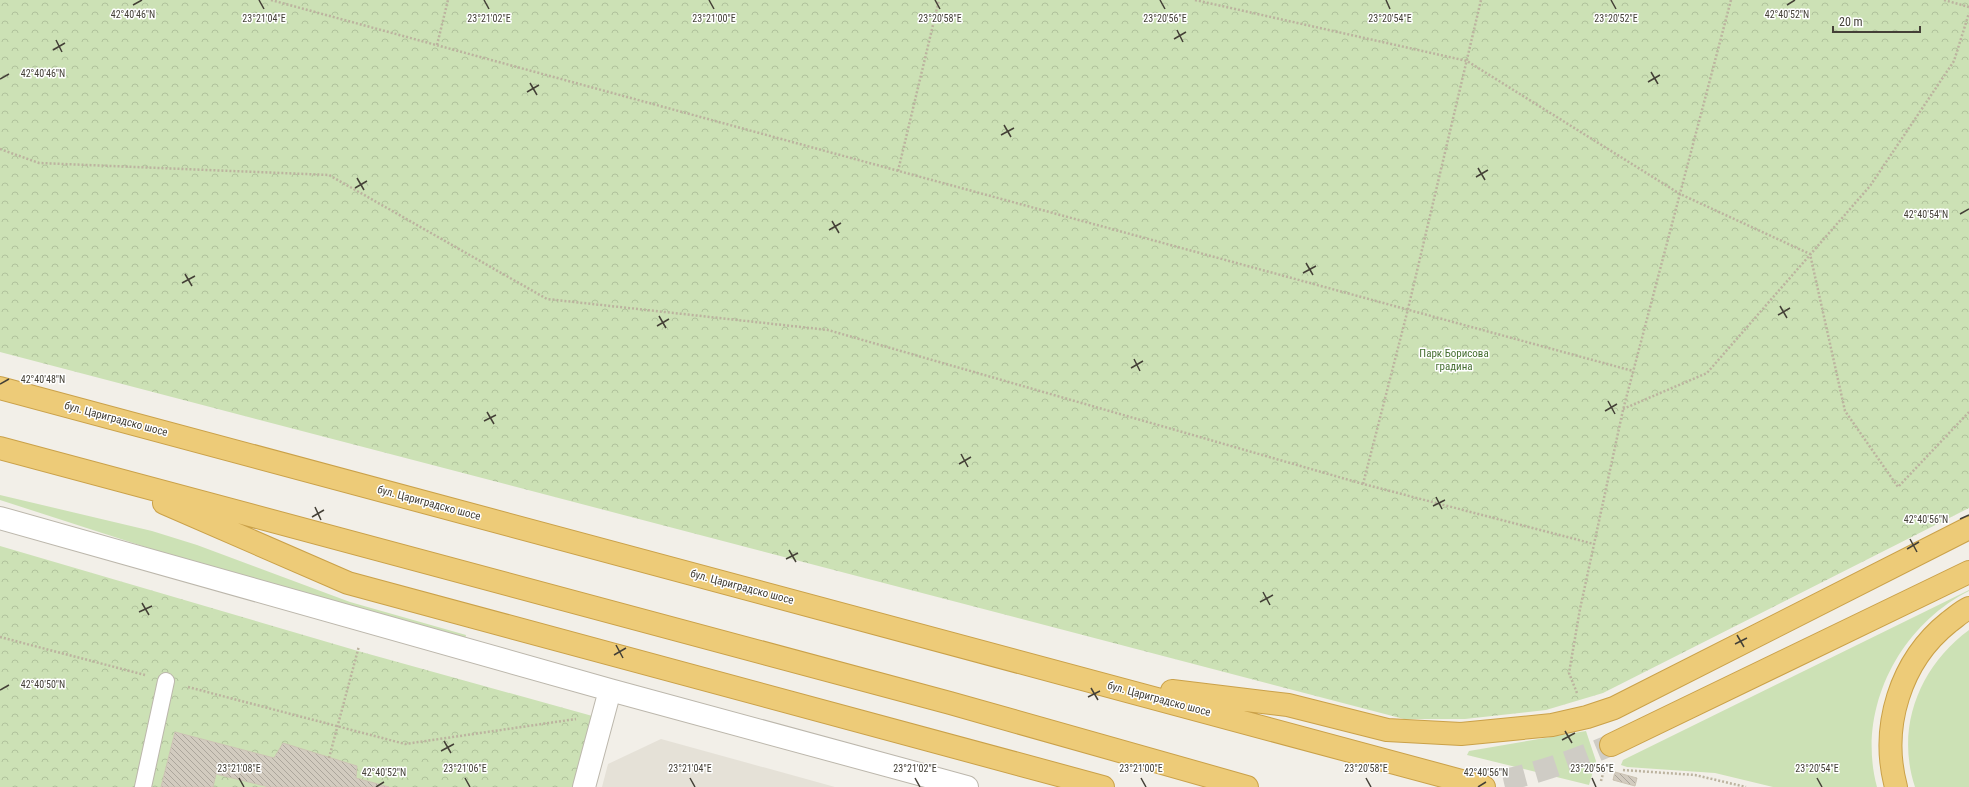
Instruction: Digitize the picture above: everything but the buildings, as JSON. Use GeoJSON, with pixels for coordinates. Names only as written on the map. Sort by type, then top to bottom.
{"type":"FeatureCollection","features":[{"type":"Feature","properties":{"kind":"highway","name":"бул. Цариградско шосе"},"geometry":{"type":"LineString","coordinates":[[0,388],[1484,787]]}},
{"type":"Feature","properties":{"kind":"highway"},"geometry":{"type":"LineString","coordinates":[[0,448],[950,702],[1247,787]]}},
{"type":"Feature","properties":{"kind":"highway"},"geometry":{"type":"LineString","coordinates":[[95,474],[348,583],[1103,787]]}},
{"type":"Feature","properties":{"kind":"highway"},"geometry":{"type":"LineString","coordinates":[[1097,683],[1288,705],[1387,730],[1461,734],[1552,725],[1587,718],[1614,708],[1969,528]]}},
{"type":"Feature","properties":{"kind":"highway"},"geometry":{"type":"LineString","coordinates":[[1611,745],[1969,572]]}},
{"type":"Feature","properties":{"kind":"highway"},"geometry":{"type":"LineString","coordinates":[[1896,787],[1890,748],[1891,720],[1900,690],[1915,660],[1935,633],[1969,608]]}},
{"type":"Feature","properties":{"kind":"street"},"geometry":{"type":"LineString","coordinates":[[0,518],[608,699],[967,787]]}},
{"type":"Feature","properties":{"kind":"street"},"geometry":{"type":"LineString","coordinates":[[584,787],[608,699]]}},
{"type":"Feature","properties":{"kind":"lane"},"geometry":{"type":"LineString","coordinates":[[144,787],[166,681]]}},
{"type":"Feature","properties":{"kind":"path"},"geometry":{"type":"LineString","coordinates":[[272,0],[1633,371]]}},
{"type":"Feature","properties":{"kind":"path"},"geometry":{"type":"LineString","coordinates":[[437,45],[448,0]]}},
{"type":"Feature","properties":{"kind":"path"},"geometry":{"type":"LineString","coordinates":[[898,171],[939,0]]}},
{"type":"Feature","properties":{"kind":"path"},"geometry":{"type":"LineString","coordinates":[[1195,0],[1467,61],[1680,194],[1810,254]]}},
{"type":"Feature","properties":{"kind":"path"},"geometry":{"type":"LineString","coordinates":[[1363,484],[1408,310],[1481,0]]}},
{"type":"Feature","properties":{"kind":"path"},"geometry":{"type":"LineString","coordinates":[[1580,700],[1569,673],[1594,544],[1623,410],[1731,0]]}},
{"type":"Feature","properties":{"kind":"path"},"geometry":{"type":"LineString","coordinates":[[1944,0],[1969,7]]}},
{"type":"Feature","properties":{"kind":"path"},"geometry":{"type":"LineString","coordinates":[[1623,410],[1707,373],[1870,186],[1954,61],[1969,13]]}},
{"type":"Feature","properties":{"kind":"path"},"geometry":{"type":"LineString","coordinates":[[0,149],[39,163],[329,175],[548,299],[828,330],[1363,484],[1594,544]]}},
{"type":"Feature","properties":{"kind":"path"},"geometry":{"type":"LineString","coordinates":[[1810,254],[1845,411],[1898,487],[1969,412]]}},
{"type":"Feature","properties":{"kind":"path"},"geometry":{"type":"LineString","coordinates":[[0,637],[405,744],[596,717],[608,699]]}},
{"type":"Feature","properties":{"kind":"path"},"geometry":{"type":"LineString","coordinates":[[329,758],[358,651]]}},
{"type":"Feature","properties":{"kind":"path"},"geometry":{"type":"LineString","coordinates":[[1604,768],[1612,769]]}},
{"type":"Feature","properties":{"kind":"path"},"geometry":{"type":"LineString","coordinates":[[1619,770],[1695,775],[1746,787]]}},
{"type":"Feature","properties":{"kind":"shaded area"},"geometry":{"type":"Polygon","coordinates":[[[661,739],[835,787],[602,787],[608,764],[661,739]]]}},
{"type":"Feature","properties":{"kind":"green space","name":"Парк Борисова градина"},"geometry":{"type":"Polygon","coordinates":[[[0,0],[1969,0],[1969,508],[1603,693],[1546,710],[1465,719],[1404,719],[0,352],[0,0]]]}},
{"type":"Feature","properties":{"kind":"green space"},"geometry":{"type":"Polygon","coordinates":[[[0,495],[152,531],[197,545],[350,602],[466,635],[464,644],[161,552],[0,500],[0,495]]]}},
{"type":"Feature","properties":{"kind":"green space"},"geometry":{"type":"Polygon","coordinates":[[[0,546],[358,651],[596,717],[577,787],[389,787],[356,778],[357,766],[329,758],[274,758],[175,732],[161,787],[0,787],[0,546]]]}},
{"type":"Feature","properties":{"kind":"green space"},"geometry":{"type":"Polygon","coordinates":[[[1969,590],[1944,606],[1922,626],[1904,648],[1889,673],[1878,700],[1873,729],[1872,758],[1877,787],[1773,787],[1715,773],[1627,767],[1621,765],[1623,760],[1969,590]]]}},
{"type":"Feature","properties":{"kind":"green space"},"geometry":{"type":"Polygon","coordinates":[[[1969,630],[1969,787],[1915,787],[1910,765],[1908,742],[1910,720],[1916,700],[1925,680],[1937,661],[1969,630]]]}},
{"type":"Feature","properties":{"kind":"green space"},"geometry":{"type":"Polygon","coordinates":[[[1586,731],[1596,761],[1589,785],[1467,755],[1469,751],[1586,731]]]}},
{"type":"Feature","properties":{"kind":"green space"},"geometry":{"type":"Polygon","coordinates":[[[216,774],[269,787],[213,787],[216,774]]]}},
{"type":"Feature","properties":{"kind":"tunnel"},"geometry":{"type":"LineString","coordinates":[[1471,787],[1542,770],[1576,759],[1611,745]]}}]}
